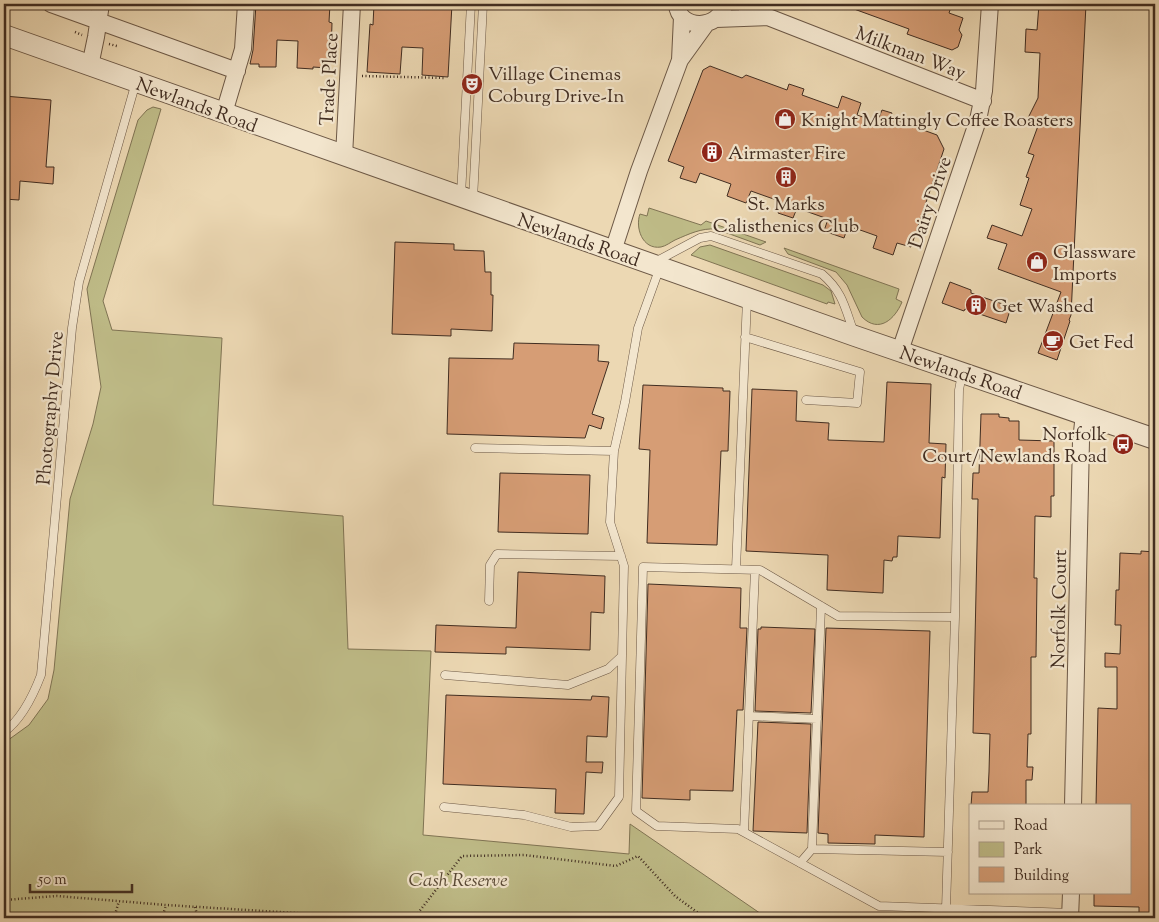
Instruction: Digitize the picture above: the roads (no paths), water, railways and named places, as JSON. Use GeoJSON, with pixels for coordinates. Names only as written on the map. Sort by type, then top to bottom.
{"type":"FeatureCollection","features":[{"type":"Feature","properties":{"kind":"street"},"geometry":{"type":"LineString","coordinates":[[51,4],[100,12],[238,71]]}},
{"type":"Feature","properties":{"kind":"street"},"geometry":{"type":"LineString","coordinates":[[224,113],[244,50],[246,4]]}},
{"type":"Feature","properties":{"kind":"street","name":"Trade Place"},"geometry":{"type":"LineString","coordinates":[[344,156],[352,4]]}},
{"type":"Feature","properties":{"kind":"street"},"geometry":{"type":"LineString","coordinates":[[613,251],[639,171],[680,60],[724,7],[724,4]]}},
{"type":"Feature","properties":{"kind":"street","name":"Milkman Way"},"geometry":{"type":"LineString","coordinates":[[744,4],[768,17],[983,101]]}},
{"type":"Feature","properties":{"kind":"street","name":"Dairy Drive"},"geometry":{"type":"LineString","coordinates":[[900,351],[983,101],[990,4]]}},
{"type":"Feature","properties":{"kind":"street"},"geometry":{"type":"LineString","coordinates":[[677,8],[680,60]]}},
{"type":"Feature","properties":{"kind":"street","name":"Milkman Way"},"geometry":{"type":"LineString","coordinates":[[677,8],[693,24],[768,17]]}},
{"type":"Feature","properties":{"kind":"street"},"geometry":{"type":"LineString","coordinates":[[90,66],[100,12]]}},
{"type":"Feature","properties":{"kind":"street","name":"Newlands Road"},"geometry":{"type":"LineString","coordinates":[[4,35],[467,200],[1155,439]]}},
{"type":"Feature","properties":{"kind":"street","name":"Norfolk Court"},"geometry":{"type":"LineString","coordinates":[[1073,804],[1084,414]]}},
{"type":"Feature","properties":{"kind":"street"},"geometry":{"type":"LineString","coordinates":[[1071,894],[1072,917]]}},
{"type":"Feature","properties":{"kind":"lane"},"geometry":{"type":"LineString","coordinates":[[467,200],[471,4]]}},
{"type":"Feature","properties":{"kind":"lane"},"geometry":{"type":"LineString","coordinates":[[467,200],[483,4]]}},
{"type":"Feature","properties":{"kind":"lane","name":"Photography Drive"},"geometry":{"type":"LineString","coordinates":[[4,732],[13,726],[25,709],[41,675],[72,328],[78,291],[136,82]]}},
{"type":"Feature","properties":{"kind":"lane"},"geometry":{"type":"LineString","coordinates":[[444,807],[524,815],[571,827],[598,826],[619,797],[624,566],[610,522],[614,451],[638,328],[656,266],[700,238],[711,236],[822,274],[840,292],[855,336]]}},
{"type":"Feature","properties":{"kind":"lane"},"geometry":{"type":"LineString","coordinates":[[736,569],[747,298]]}},
{"type":"Feature","properties":{"kind":"lane"},"geometry":{"type":"LineString","coordinates":[[746,337],[860,372],[857,403],[806,400]]}},
{"type":"Feature","properties":{"kind":"lane"},"geometry":{"type":"LineString","coordinates":[[946,909],[955,617],[959,390],[962,373]]}},
{"type":"Feature","properties":{"kind":"lane"},"geometry":{"type":"LineString","coordinates":[[475,448],[614,451]]}},
{"type":"Feature","properties":{"kind":"lane"},"geometry":{"type":"LineString","coordinates":[[489,600],[490,565],[497,554],[620,556]]}},
{"type":"Feature","properties":{"kind":"lane"},"geometry":{"type":"LineString","coordinates":[[955,617],[838,616],[760,570],[643,568],[636,810],[657,826],[738,829],[879,906],[1072,917]]}},
{"type":"Feature","properties":{"kind":"lane"},"geometry":{"type":"LineString","coordinates":[[744,832],[755,570]]}},
{"type":"Feature","properties":{"kind":"lane"},"geometry":{"type":"LineString","coordinates":[[800,863],[812,849],[821,606]]}},
{"type":"Feature","properties":{"kind":"lane"},"geometry":{"type":"LineString","coordinates":[[445,675],[568,685],[608,670],[622,656]]}},
{"type":"Feature","properties":{"kind":"lane"},"geometry":{"type":"LineString","coordinates":[[749,716],[817,719]]}},
{"type":"Feature","properties":{"kind":"lane"},"geometry":{"type":"LineString","coordinates":[[812,849],[948,852]]}},
{"type":"Feature","properties":{"kind":"place","name":"Village Cinemas Coburg Drive-In"},"geometry":{"type":"Point","coordinates":[472,84]}},
{"type":"Feature","properties":{"kind":"place","name":"Knight Mattingly Coffee Roasters"},"geometry":{"type":"Point","coordinates":[785,119]}},
{"type":"Feature","properties":{"kind":"place","name":"Airmaster Fire"},"geometry":{"type":"Point","coordinates":[712,152]}},
{"type":"Feature","properties":{"kind":"place","name":"St. Marks Calisthenics Club"},"geometry":{"type":"Point","coordinates":[786,177]}},
{"type":"Feature","properties":{"kind":"place","name":"Glassware Imports"},"geometry":{"type":"Point","coordinates":[1037,262]}},
{"type":"Feature","properties":{"kind":"place","name":"Get Washed"},"geometry":{"type":"Point","coordinates":[976,305]}},
{"type":"Feature","properties":{"kind":"place","name":"Get Fed"},"geometry":{"type":"Point","coordinates":[1053,341]}},
{"type":"Feature","properties":{"kind":"place","name":"Norfolk Court/Newlands Road"},"geometry":{"type":"Point","coordinates":[1123,444]}},
{"type":"Feature","properties":{"kind":"park label","name":"Cash Reserve"},"geometry":{"type":"Point","coordinates":[458,879]}}]}
